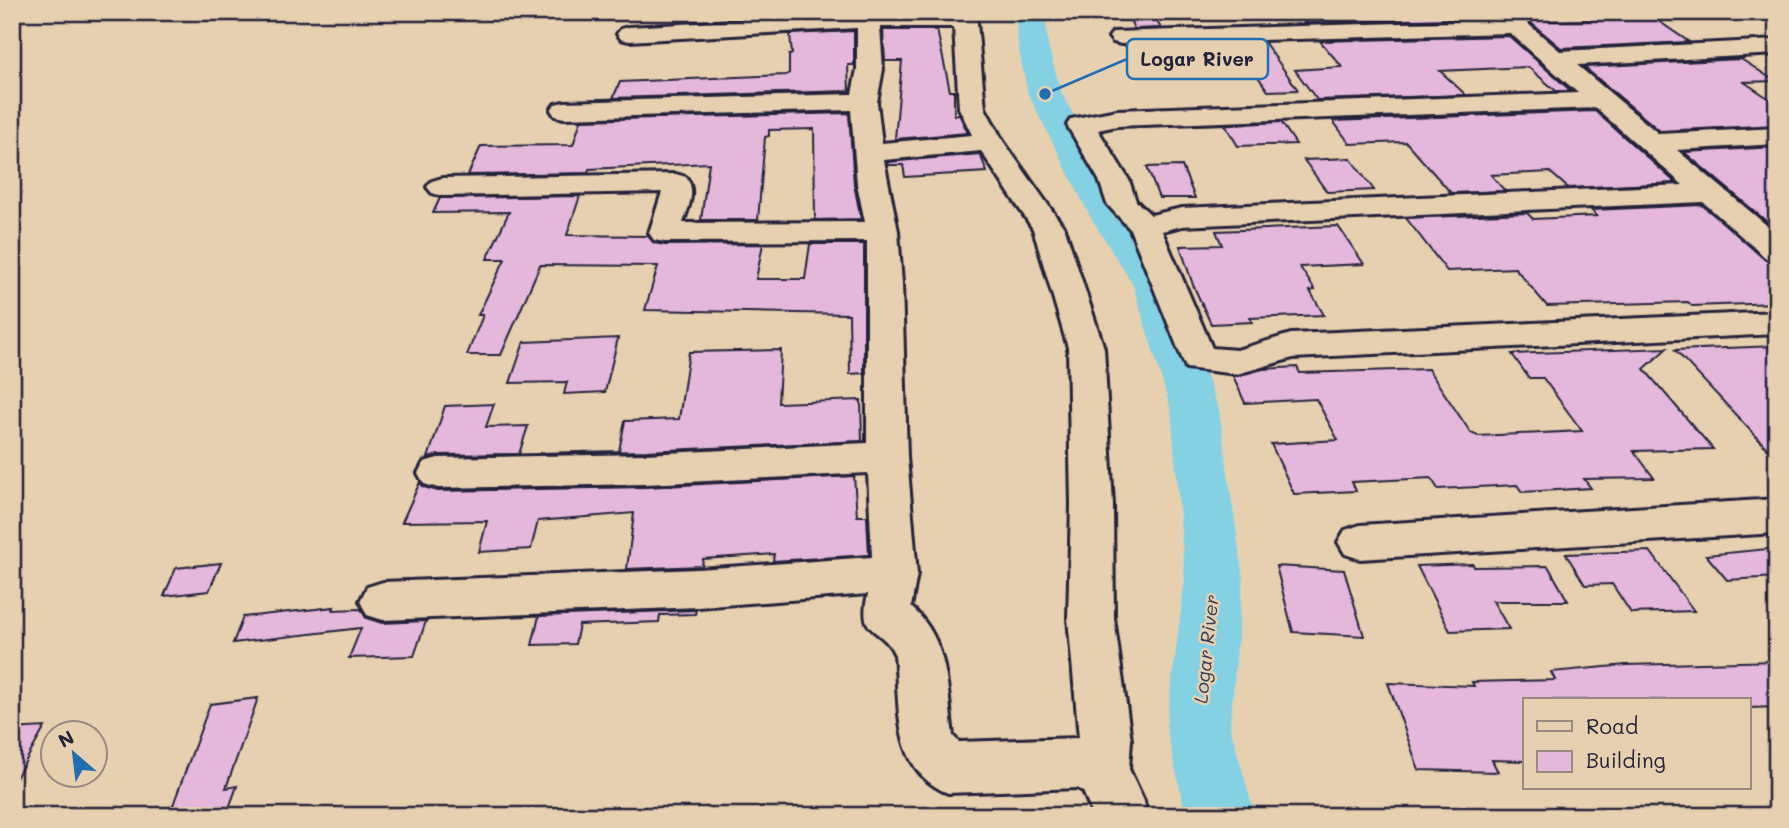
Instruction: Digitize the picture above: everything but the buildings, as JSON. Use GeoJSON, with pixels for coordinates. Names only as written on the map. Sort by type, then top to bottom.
{"type":"FeatureCollection","features":[{"type":"Feature","properties":{"kind":"street"},"geometry":{"type":"LineString","coordinates":[[865,16],[870,69],[864,102],[885,283],[887,457],[895,574],[886,614],[910,635],[919,655],[929,746],[948,768],[1080,763],[1111,794]]}},
{"type":"Feature","properties":{"kind":"street"},"geometry":{"type":"LineString","coordinates":[[629,34],[865,16],[966,16],[972,108],[989,142],[1049,229],[1086,348],[1092,505],[1091,618],[1111,794]]}},
{"type":"Feature","properties":{"kind":"street"},"geometry":{"type":"LineString","coordinates":[[1121,37],[1508,19],[1777,251]]}},
{"type":"Feature","properties":{"kind":"street"},"geometry":{"type":"LineString","coordinates":[[1555,59],[1777,47]]}},
{"type":"Feature","properties":{"kind":"street"},"geometry":{"type":"LineString","coordinates":[[1603,100],[1118,118],[1081,125],[1114,180],[1122,204],[1144,226],[1199,359],[1237,362],[1291,346],[1777,323]]}},
{"type":"Feature","properties":{"kind":"street"},"geometry":{"type":"LineString","coordinates":[[564,110],[864,102]]}},
{"type":"Feature","properties":{"kind":"street"},"geometry":{"type":"LineString","coordinates":[[1654,143],[1777,136]]}},
{"type":"Feature","properties":{"kind":"street"},"geometry":{"type":"LineString","coordinates":[[870,153],[989,142]]}},
{"type":"Feature","properties":{"kind":"street"},"geometry":{"type":"LineString","coordinates":[[442,187],[676,183],[677,194],[664,233],[881,231]]}},
{"type":"Feature","properties":{"kind":"street"},"geometry":{"type":"LineString","coordinates":[[1144,226],[1182,217],[1712,193]]}},
{"type":"Feature","properties":{"kind":"street"},"geometry":{"type":"LineString","coordinates":[[438,473],[646,469],[887,457]]}},
{"type":"Feature","properties":{"kind":"street"},"geometry":{"type":"LineString","coordinates":[[1360,542],[1777,516]]}},
{"type":"Feature","properties":{"kind":"street"},"geometry":{"type":"LineString","coordinates":[[383,601],[698,588],[895,574]]}},
{"type":"Feature","properties":{"kind":"waterway","name":"Logar River"},"geometry":{"type":"LineString","coordinates":[[1030,12],[1033,46],[1045,94],[1110,216],[1154,285],[1195,410],[1214,579],[1198,727],[1221,816]]}},
{"type":"Feature","properties":{"kind":"place","name":"Logar River"},"geometry":{"type":"Point","coordinates":[1045,94]}}]}
